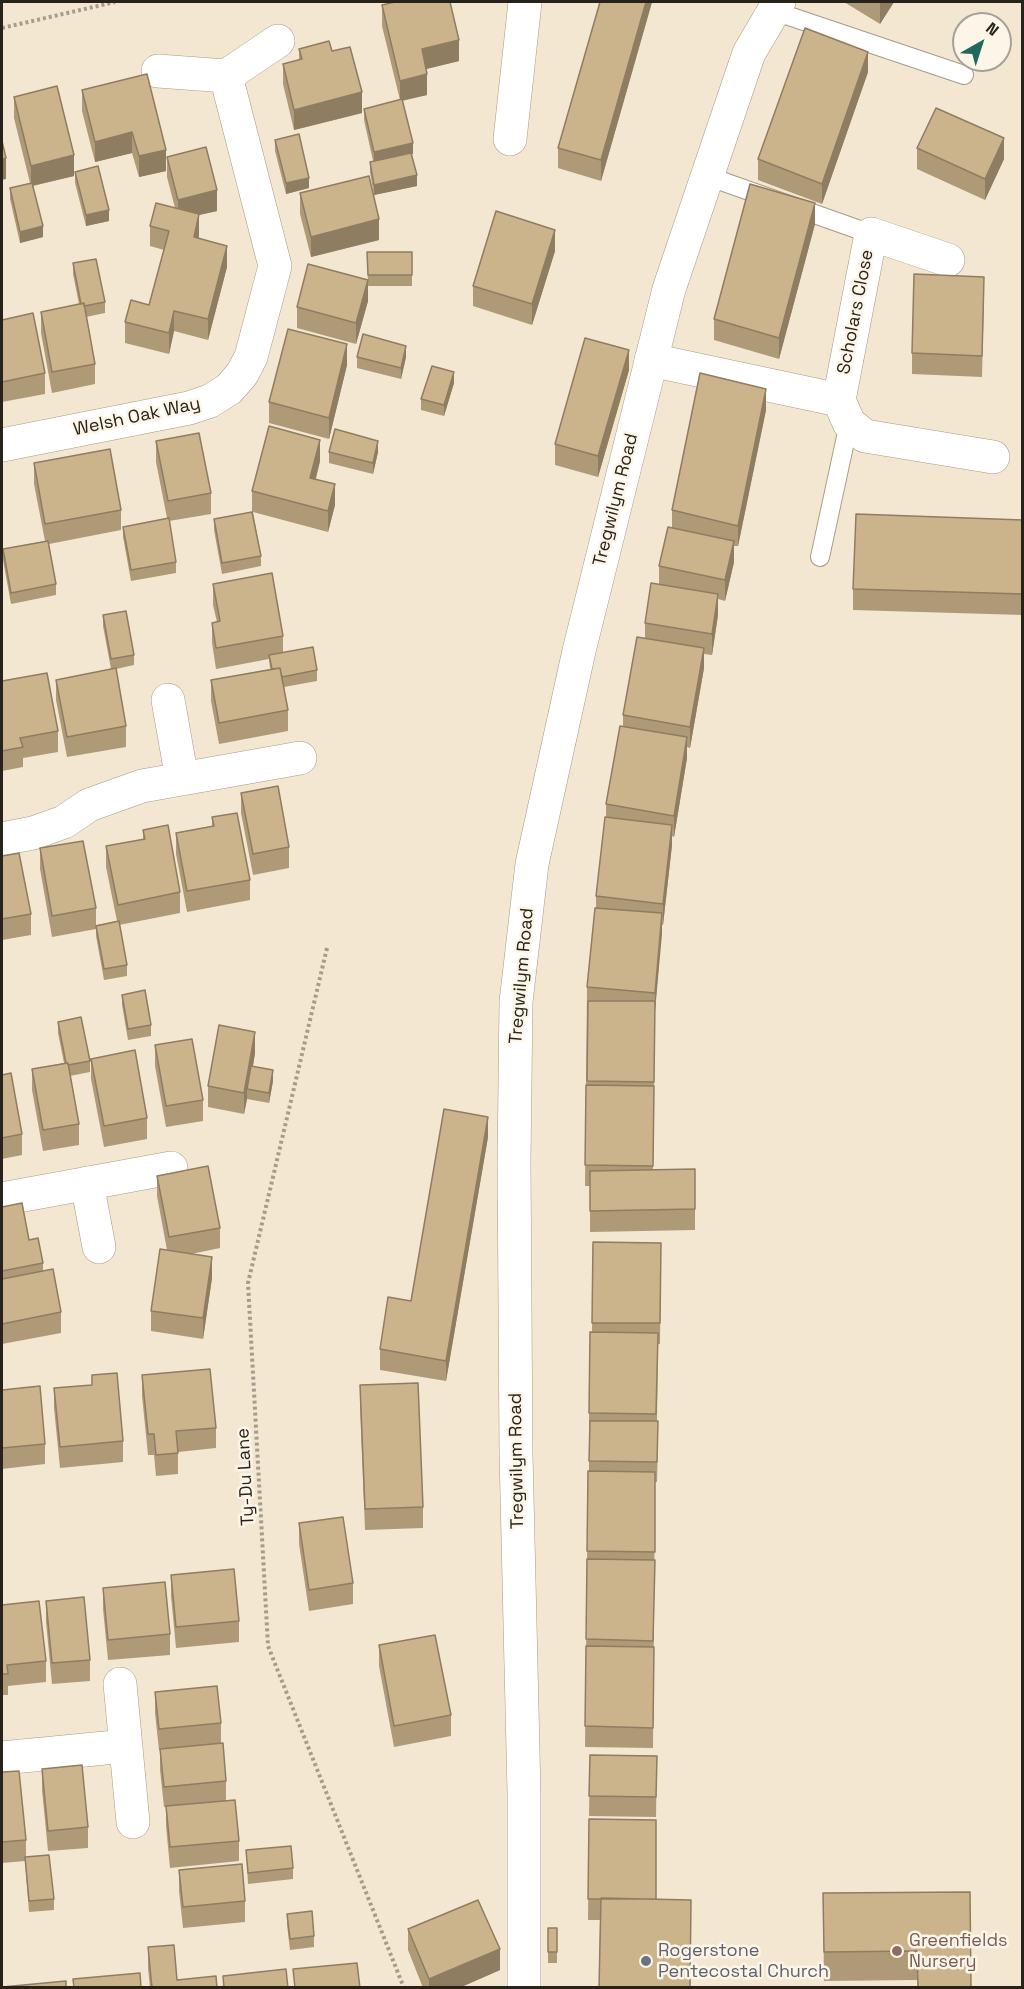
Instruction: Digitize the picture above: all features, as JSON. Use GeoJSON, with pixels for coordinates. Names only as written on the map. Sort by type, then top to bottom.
{"type":"FeatureCollection","features":[{"type":"Feature","properties":{"kind":"street"},"geometry":{"type":"LineString","coordinates":[[510,139],[525,2]]}},
{"type":"Feature","properties":{"kind":"street","name":"Tregwilym Road"},"geometry":{"type":"LineString","coordinates":[[524,1988],[524,1793],[516,1453],[514,1161],[516,1002],[532,864],[579,651],[669,289],[749,53],[776,6]]}},
{"type":"Feature","properties":{"kind":"street"},"geometry":{"type":"LineString","coordinates":[[158,71],[226,76],[278,41]]}},
{"type":"Feature","properties":{"kind":"street","name":"Welsh Oak Way"},"geometry":{"type":"LineString","coordinates":[[2,445],[210,402],[229,389],[242,374],[251,357],[275,266],[226,76]]}},
{"type":"Feature","properties":{"kind":"street","name":"Scholars Close"},"geometry":{"type":"LineString","coordinates":[[844,411],[871,234],[948,260]]}},
{"type":"Feature","properties":{"kind":"street","name":"Scholars Close"},"geometry":{"type":"LineString","coordinates":[[651,360],[844,411],[865,436],[993,457]]}},
{"type":"Feature","properties":{"kind":"street"},"geometry":{"type":"LineString","coordinates":[[168,700],[182,779]]}},
{"type":"Feature","properties":{"kind":"street"},"geometry":{"type":"LineString","coordinates":[[2,839],[33,833],[64,822],[89,806],[116,794],[182,779],[300,758]]}},
{"type":"Feature","properties":{"kind":"street"},"geometry":{"type":"LineString","coordinates":[[2,1199],[171,1168]]}},
{"type":"Feature","properties":{"kind":"street"},"geometry":{"type":"LineString","coordinates":[[87,1183],[99,1247]]}},
{"type":"Feature","properties":{"kind":"street"},"geometry":{"type":"LineString","coordinates":[[120,1684],[133,1822]]}},
{"type":"Feature","properties":{"kind":"street"},"geometry":{"type":"LineString","coordinates":[[2,1758],[126,1746]]}},
{"type":"Feature","properties":{"kind":"lane"},"geometry":{"type":"LineString","coordinates":[[776,6],[964,75]]}},
{"type":"Feature","properties":{"kind":"lane"},"geometry":{"type":"LineString","coordinates":[[707,176],[871,234]]}},
{"type":"Feature","properties":{"kind":"lane"},"geometry":{"type":"LineString","coordinates":[[819,557],[844,411]]}},
{"type":"Feature","properties":{"kind":"path"},"geometry":{"type":"LineString","coordinates":[[2,28],[115,2]]}},
{"type":"Feature","properties":{"kind":"path","name":"Ty-Du Lane"},"geometry":{"type":"LineString","coordinates":[[327,948],[248,1284],[268,1646],[404,1988]]}},
{"type":"Feature","properties":{"kind":"building"},"geometry":{"type":"Polygon","coordinates":[[[395,2],[450,2],[459,40],[422,49],[427,74],[400,81],[382,5],[395,2]]]}},
{"type":"Feature","properties":{"kind":"building"},"geometry":{"type":"Polygon","coordinates":[[[600,2],[646,2],[601,160],[558,148],[600,2]]]}},
{"type":"Feature","properties":{"kind":"building"},"geometry":{"type":"Polygon","coordinates":[[[805,28],[868,52],[822,184],[758,159],[805,28]]]}},
{"type":"Feature","properties":{"kind":"building"},"geometry":{"type":"Polygon","coordinates":[[[329,41],[332,51],[350,47],[362,92],[294,110],[283,64],[302,59],[299,49],[329,41]]]}},
{"type":"Feature","properties":{"kind":"building"},"geometry":{"type":"Polygon","coordinates":[[[147,74],[166,150],[139,156],[132,132],[95,142],[82,90],[147,74]]]}},
{"type":"Feature","properties":{"kind":"building"},"geometry":{"type":"Polygon","coordinates":[[[57,86],[74,155],[31,166],[14,97],[57,86]]]}},
{"type":"Feature","properties":{"kind":"building"},"geometry":{"type":"Polygon","coordinates":[[[402,99],[413,143],[374,152],[364,109],[402,99]]]}},
{"type":"Feature","properties":{"kind":"building"},"geometry":{"type":"Polygon","coordinates":[[[936,108],[1004,138],[985,179],[917,148],[936,108]]]}},
{"type":"Feature","properties":{"kind":"building"},"geometry":{"type":"Polygon","coordinates":[[[299,134],[309,178],[286,183],[275,140],[299,134]]]}},
{"type":"Feature","properties":{"kind":"building"},"geometry":{"type":"Polygon","coordinates":[[[2,141],[6,158],[2,159],[2,141]]]}},
{"type":"Feature","properties":{"kind":"building"},"geometry":{"type":"Polygon","coordinates":[[[206,147],[217,190],[178,200],[167,157],[206,147]]]}},
{"type":"Feature","properties":{"kind":"building"},"geometry":{"type":"Polygon","coordinates":[[[411,153],[417,175],[374,185],[370,162],[411,153]]]}},
{"type":"Feature","properties":{"kind":"building"},"geometry":{"type":"Polygon","coordinates":[[[98,166],[109,210],[86,215],[75,172],[98,166]]]}},
{"type":"Feature","properties":{"kind":"building"},"geometry":{"type":"Polygon","coordinates":[[[369,176],[379,219],[311,237],[300,193],[369,176]]]}},
{"type":"Feature","properties":{"kind":"building"},"geometry":{"type":"Polygon","coordinates":[[[32,183],[43,226],[20,232],[10,188],[32,183]]]}},
{"type":"Feature","properties":{"kind":"building"},"geometry":{"type":"Polygon","coordinates":[[[750,184],[815,203],[779,338],[714,319],[750,184]]]}},
{"type":"Feature","properties":{"kind":"building"},"geometry":{"type":"Polygon","coordinates":[[[156,203],[199,214],[194,237],[227,246],[208,319],[174,311],[169,333],[125,322],[131,300],[149,305],[169,231],[150,226],[156,203]]]}},
{"type":"Feature","properties":{"kind":"building"},"geometry":{"type":"Polygon","coordinates":[[[496,211],[555,230],[532,304],[473,286],[496,211]]]}},
{"type":"Feature","properties":{"kind":"building"},"geometry":{"type":"Polygon","coordinates":[[[367,252],[412,252],[412,275],[368,275],[367,252]]]}},
{"type":"Feature","properties":{"kind":"building"},"geometry":{"type":"Polygon","coordinates":[[[96,259],[105,302],[84,306],[84,303],[81,304],[73,263],[96,259]]]}},
{"type":"Feature","properties":{"kind":"building"},"geometry":{"type":"Polygon","coordinates":[[[308,264],[368,280],[356,323],[297,307],[308,264]]]}},
{"type":"Feature","properties":{"kind":"building"},"geometry":{"type":"Polygon","coordinates":[[[914,274],[984,277],[982,356],[912,353],[914,274]]]}},
{"type":"Feature","properties":{"kind":"building"},"geometry":{"type":"Polygon","coordinates":[[[84,303],[95,364],[52,372],[41,312],[84,303]]]}},
{"type":"Feature","properties":{"kind":"building"},"geometry":{"type":"Polygon","coordinates":[[[33,313],[45,373],[2,382],[2,320],[33,313]]]}},
{"type":"Feature","properties":{"kind":"building"},"geometry":{"type":"Polygon","coordinates":[[[288,329],[347,344],[329,418],[269,402],[288,329]]]}},
{"type":"Feature","properties":{"kind":"building"},"geometry":{"type":"Polygon","coordinates":[[[363,334],[406,346],[401,368],[357,357],[363,334]]]}},
{"type":"Feature","properties":{"kind":"building"},"geometry":{"type":"Polygon","coordinates":[[[585,338],[629,350],[598,456],[555,444],[585,338]]]}},
{"type":"Feature","properties":{"kind":"building"},"geometry":{"type":"Polygon","coordinates":[[[432,366],[454,372],[444,405],[421,399],[432,366]]]}},
{"type":"Feature","properties":{"kind":"building"},"geometry":{"type":"Polygon","coordinates":[[[700,373],[766,389],[738,526],[672,510],[700,373]]]}},
{"type":"Feature","properties":{"kind":"building"},"geometry":{"type":"Polygon","coordinates":[[[269,426],[320,440],[310,478],[335,484],[328,511],[252,491],[269,426]]]}},
{"type":"Feature","properties":{"kind":"building"},"geometry":{"type":"Polygon","coordinates":[[[335,429],[378,441],[373,463],[329,452],[335,429]]]}},
{"type":"Feature","properties":{"kind":"building"},"geometry":{"type":"Polygon","coordinates":[[[199,433],[211,493],[168,501],[156,441],[199,433]]]}},
{"type":"Feature","properties":{"kind":"building"},"geometry":{"type":"Polygon","coordinates":[[[110,449],[121,510],[45,524],[34,463],[110,449]]]}},
{"type":"Feature","properties":{"kind":"building"},"geometry":{"type":"Polygon","coordinates":[[[252,512],[261,556],[222,563],[214,519],[252,512]]]}},
{"type":"Feature","properties":{"kind":"building"},"geometry":{"type":"Polygon","coordinates":[[[856,514],[1023,520],[1023,594],[853,589],[856,514]]]}},
{"type":"Feature","properties":{"kind":"building"},"geometry":{"type":"Polygon","coordinates":[[[169,518],[176,562],[131,570],[123,527],[169,518]]]}},
{"type":"Feature","properties":{"kind":"building"},"geometry":{"type":"Polygon","coordinates":[[[668,527],[734,541],[725,580],[659,566],[668,527]]]}},
{"type":"Feature","properties":{"kind":"building"},"geometry":{"type":"Polygon","coordinates":[[[48,541],[56,584],[11,593],[3,549],[48,541]]]}},
{"type":"Feature","properties":{"kind":"building"},"geometry":{"type":"Polygon","coordinates":[[[272,573],[283,636],[216,648],[212,623],[220,621],[213,584],[272,573]]]}},
{"type":"Feature","properties":{"kind":"building"},"geometry":{"type":"Polygon","coordinates":[[[651,583],[718,594],[712,634],[645,623],[651,583]]]}},
{"type":"Feature","properties":{"kind":"building"},"geometry":{"type":"Polygon","coordinates":[[[126,611],[134,655],[111,659],[103,615],[126,611]]]}},
{"type":"Feature","properties":{"kind":"building"},"geometry":{"type":"Polygon","coordinates":[[[637,637],[704,648],[690,727],[623,715],[637,637]]]}},
{"type":"Feature","properties":{"kind":"building"},"geometry":{"type":"Polygon","coordinates":[[[313,647],[317,670],[282,677],[280,668],[272,669],[269,655],[313,647]]]}},
{"type":"Feature","properties":{"kind":"building"},"geometry":{"type":"Polygon","coordinates":[[[116,668],[126,726],[67,737],[56,680],[116,668]]]}},
{"type":"Feature","properties":{"kind":"building"},"geometry":{"type":"Polygon","coordinates":[[[280,668],[288,710],[219,723],[211,680],[280,668]]]}},
{"type":"Feature","properties":{"kind":"building"},"geometry":{"type":"Polygon","coordinates":[[[47,673],[58,731],[20,738],[23,747],[2,751],[2,681],[47,673]]]}},
{"type":"Feature","properties":{"kind":"building"},"geometry":{"type":"Polygon","coordinates":[[[620,726],[687,737],[674,816],[606,804],[620,726]]]}},
{"type":"Feature","properties":{"kind":"building"},"geometry":{"type":"Polygon","coordinates":[[[278,786],[289,847],[253,854],[241,793],[278,786]]]}},
{"type":"Feature","properties":{"kind":"building"},"geometry":{"type":"Polygon","coordinates":[[[237,813],[250,880],[187,891],[176,833],[214,826],[212,817],[237,813]]]}},
{"type":"Feature","properties":{"kind":"building"},"geometry":{"type":"Polygon","coordinates":[[[605,817],[672,825],[663,904],[596,896],[605,817]]]}},
{"type":"Feature","properties":{"kind":"building"},"geometry":{"type":"Polygon","coordinates":[[[168,825],[180,892],[118,905],[106,846],[145,839],[143,830],[168,825]]]}},
{"type":"Feature","properties":{"kind":"building"},"geometry":{"type":"Polygon","coordinates":[[[83,841],[96,908],[52,916],[40,848],[83,841]]]}},
{"type":"Feature","properties":{"kind":"building"},"geometry":{"type":"Polygon","coordinates":[[[19,853],[31,914],[2,919],[2,856],[19,853]]]}},
{"type":"Feature","properties":{"kind":"building"},"geometry":{"type":"Polygon","coordinates":[[[595,908],[662,913],[655,993],[587,987],[595,908]]]}},
{"type":"Feature","properties":{"kind":"building"},"geometry":{"type":"Polygon","coordinates":[[[119,921],[127,965],[104,969],[96,926],[119,921]]]}},
{"type":"Feature","properties":{"kind":"building"},"geometry":{"type":"Polygon","coordinates":[[[145,990],[151,1025],[128,1029],[122,995],[145,990]]]}},
{"type":"Feature","properties":{"kind":"building"},"geometry":{"type":"Polygon","coordinates":[[[588,1001],[655,1001],[654,1082],[587,1081],[588,1001]]]}},
{"type":"Feature","properties":{"kind":"building"},"geometry":{"type":"Polygon","coordinates":[[[81,1017],[90,1061],[68,1065],[58,1022],[81,1017]]]}},
{"type":"Feature","properties":{"kind":"building"},"geometry":{"type":"Polygon","coordinates":[[[219,1025],[255,1032],[244,1093],[208,1086],[219,1025]]]}},
{"type":"Feature","properties":{"kind":"building"},"geometry":{"type":"Polygon","coordinates":[[[192,1039],[203,1100],[166,1106],[155,1045],[192,1039]]]}},
{"type":"Feature","properties":{"kind":"building"},"geometry":{"type":"Polygon","coordinates":[[[135,1050],[147,1118],[104,1126],[91,1059],[135,1050]]]}},
{"type":"Feature","properties":{"kind":"building"},"geometry":{"type":"Polygon","coordinates":[[[68,1063],[79,1124],[43,1130],[32,1069],[68,1063]]]}},
{"type":"Feature","properties":{"kind":"building"},"geometry":{"type":"Polygon","coordinates":[[[251,1066],[273,1070],[269,1093],[247,1089],[251,1066]]]}},
{"type":"Feature","properties":{"kind":"building"},"geometry":{"type":"Polygon","coordinates":[[[11,1073],[22,1134],[2,1138],[2,1075],[11,1073]]]}},
{"type":"Feature","properties":{"kind":"building"},"geometry":{"type":"Polygon","coordinates":[[[586,1085],[654,1086],[653,1166],[585,1165],[586,1085]]]}},
{"type":"Feature","properties":{"kind":"building"},"geometry":{"type":"Polygon","coordinates":[[[444,1109],[488,1117],[446,1361],[380,1349],[388,1297],[411,1301],[444,1109]]]}},
{"type":"Feature","properties":{"kind":"building"},"geometry":{"type":"Polygon","coordinates":[[[208,1166],[220,1228],[169,1237],[157,1176],[208,1166]]]}},
{"type":"Feature","properties":{"kind":"building"},"geometry":{"type":"Polygon","coordinates":[[[695,1169],[695,1209],[590,1211],[590,1171],[695,1169]]]}},
{"type":"Feature","properties":{"kind":"building"},"geometry":{"type":"Polygon","coordinates":[[[22,1203],[29,1240],[38,1238],[43,1263],[2,1271],[2,1207],[22,1203]]]}},
{"type":"Feature","properties":{"kind":"building"},"geometry":{"type":"Polygon","coordinates":[[[593,1242],[661,1243],[660,1323],[592,1323],[593,1242]]]}},
{"type":"Feature","properties":{"kind":"building"},"geometry":{"type":"Polygon","coordinates":[[[160,1249],[212,1257],[203,1318],[151,1311],[160,1249]]]}},
{"type":"Feature","properties":{"kind":"building"},"geometry":{"type":"Polygon","coordinates":[[[53,1269],[61,1312],[2,1324],[2,1279],[53,1269]]]}},
{"type":"Feature","properties":{"kind":"building"},"geometry":{"type":"Polygon","coordinates":[[[590,1332],[658,1333],[656,1414],[589,1413],[590,1332]]]}},
{"type":"Feature","properties":{"kind":"building"},"geometry":{"type":"Polygon","coordinates":[[[210,1369],[216,1428],[176,1431],[178,1453],[156,1455],[154,1434],[148,1434],[142,1375],[210,1369]]]}},
{"type":"Feature","properties":{"kind":"building"},"geometry":{"type":"Polygon","coordinates":[[[117,1373],[123,1441],[60,1447],[54,1388],[92,1385],[92,1375],[117,1373]]]}},
{"type":"Feature","properties":{"kind":"building"},"geometry":{"type":"Polygon","coordinates":[[[418,1383],[423,1507],[365,1509],[360,1385],[418,1383]]]}},
{"type":"Feature","properties":{"kind":"building"},"geometry":{"type":"Polygon","coordinates":[[[40,1386],[45,1444],[2,1448],[2,1390],[40,1386]]]}},
{"type":"Feature","properties":{"kind":"building"},"geometry":{"type":"Polygon","coordinates":[[[590,1421],[658,1421],[657,1462],[589,1461],[590,1421]]]}},
{"type":"Feature","properties":{"kind":"building"},"geometry":{"type":"Polygon","coordinates":[[[588,1471],[655,1472],[655,1552],[587,1551],[588,1471]]]}},
{"type":"Feature","properties":{"kind":"building"},"geometry":{"type":"Polygon","coordinates":[[[343,1517],[353,1583],[309,1590],[299,1523],[343,1517]]]}},
{"type":"Feature","properties":{"kind":"building"},"geometry":{"type":"Polygon","coordinates":[[[587,1559],[655,1560],[653,1641],[586,1639],[587,1559]]]}},
{"type":"Feature","properties":{"kind":"building"},"geometry":{"type":"Polygon","coordinates":[[[234,1569],[239,1621],[176,1627],[171,1575],[234,1569]]]}},
{"type":"Feature","properties":{"kind":"building"},"geometry":{"type":"Polygon","coordinates":[[[165,1582],[170,1634],[108,1640],[103,1588],[165,1582]]]}},
{"type":"Feature","properties":{"kind":"building"},"geometry":{"type":"Polygon","coordinates":[[[84,1597],[90,1660],[52,1663],[46,1601],[84,1597]]]}},
{"type":"Feature","properties":{"kind":"building"},"geometry":{"type":"Polygon","coordinates":[[[39,1601],[46,1661],[7,1665],[8,1674],[2,1674],[2,1605],[39,1601]]]}},
{"type":"Feature","properties":{"kind":"building"},"geometry":{"type":"Polygon","coordinates":[[[435,1635],[451,1715],[394,1726],[379,1645],[435,1635]]]}},
{"type":"Feature","properties":{"kind":"building"},"geometry":{"type":"Polygon","coordinates":[[[586,1646],[654,1647],[653,1728],[585,1726],[586,1646]]]}},
{"type":"Feature","properties":{"kind":"building"},"geometry":{"type":"Polygon","coordinates":[[[217,1686],[221,1723],[159,1729],[155,1692],[217,1686]]]}},
{"type":"Feature","properties":{"kind":"building"},"geometry":{"type":"Polygon","coordinates":[[[223,1743],[226,1781],[164,1787],[160,1749],[223,1743]]]}},
{"type":"Feature","properties":{"kind":"building"},"geometry":{"type":"Polygon","coordinates":[[[590,1755],[657,1756],[656,1797],[589,1796],[590,1755]]]}},
{"type":"Feature","properties":{"kind":"building"},"geometry":{"type":"Polygon","coordinates":[[[82,1765],[88,1827],[48,1831],[42,1769],[82,1765]]]}},
{"type":"Feature","properties":{"kind":"building"},"geometry":{"type":"Polygon","coordinates":[[[19,1771],[26,1840],[2,1842],[2,1772],[19,1771]]]}},
{"type":"Feature","properties":{"kind":"building"},"geometry":{"type":"Polygon","coordinates":[[[235,1800],[239,1841],[170,1847],[166,1806],[235,1800]]]}},
{"type":"Feature","properties":{"kind":"building"},"geometry":{"type":"Polygon","coordinates":[[[589,1819],[656,1820],[656,1899],[588,1899],[589,1819]]]}},
{"type":"Feature","properties":{"kind":"building"},"geometry":{"type":"Polygon","coordinates":[[[291,1846],[293,1868],[248,1873],[246,1850],[291,1846]]]}},
{"type":"Feature","properties":{"kind":"building"},"geometry":{"type":"Polygon","coordinates":[[[49,1855],[54,1899],[29,1901],[25,1857],[49,1855]]]}},
{"type":"Feature","properties":{"kind":"building"},"geometry":{"type":"Polygon","coordinates":[[[242,1864],[245,1901],[183,1907],[179,1870],[242,1864]]]}},
{"type":"Feature","properties":{"kind":"building"},"geometry":{"type":"Polygon","coordinates":[[[970,1892],[971,1988],[918,1988],[917,1951],[824,1952],[823,1893],[970,1892]]]}},
{"type":"Feature","properties":{"kind":"building"},"geometry":{"type":"Polygon","coordinates":[[[601,1898],[691,1900],[690,1988],[599,1988],[601,1898]]]}},
{"type":"Feature","properties":{"kind":"building"},"geometry":{"type":"Polygon","coordinates":[[[478,1900],[500,1949],[429,1979],[408,1929],[478,1900]]]}},
{"type":"Feature","properties":{"kind":"building"},"geometry":{"type":"Polygon","coordinates":[[[312,1911],[314,1936],[290,1939],[287,1914],[312,1911]]]}},
{"type":"Feature","properties":{"kind":"building"},"geometry":{"type":"Polygon","coordinates":[[[548,1928],[557,1928],[557,1952],[548,1952],[548,1928]]]}},
{"type":"Feature","properties":{"kind":"building"},"geometry":{"type":"Polygon","coordinates":[[[174,1945],[177,1980],[216,1976],[217,1988],[152,1988],[148,1947],[174,1945]]]}},
{"type":"Feature","properties":{"kind":"building"},"geometry":{"type":"Polygon","coordinates":[[[357,1963],[360,1988],[295,1988],[293,1969],[357,1963]]]}},
{"type":"Feature","properties":{"kind":"building"},"geometry":{"type":"Polygon","coordinates":[[[286,1969],[288,1988],[224,1988],[223,1976],[286,1969]]]}},
{"type":"Feature","properties":{"kind":"building"},"geometry":{"type":"Polygon","coordinates":[[[140,1973],[141,1988],[74,1988],[73,1979],[140,1973]]]}},
{"type":"Feature","properties":{"kind":"building"},"geometry":{"type":"Polygon","coordinates":[[[66,1981],[66,1988],[2,1988],[2,1987],[66,1981]]]}},
{"type":"Feature","properties":{"kind":"place","name":"Greenfields Nursery"},"geometry":{"type":"Point","coordinates":[897,1951]}},
{"type":"Feature","properties":{"kind":"place","name":"Rogerstone Pentecostal Church"},"geometry":{"type":"Point","coordinates":[646,1961]}}]}
